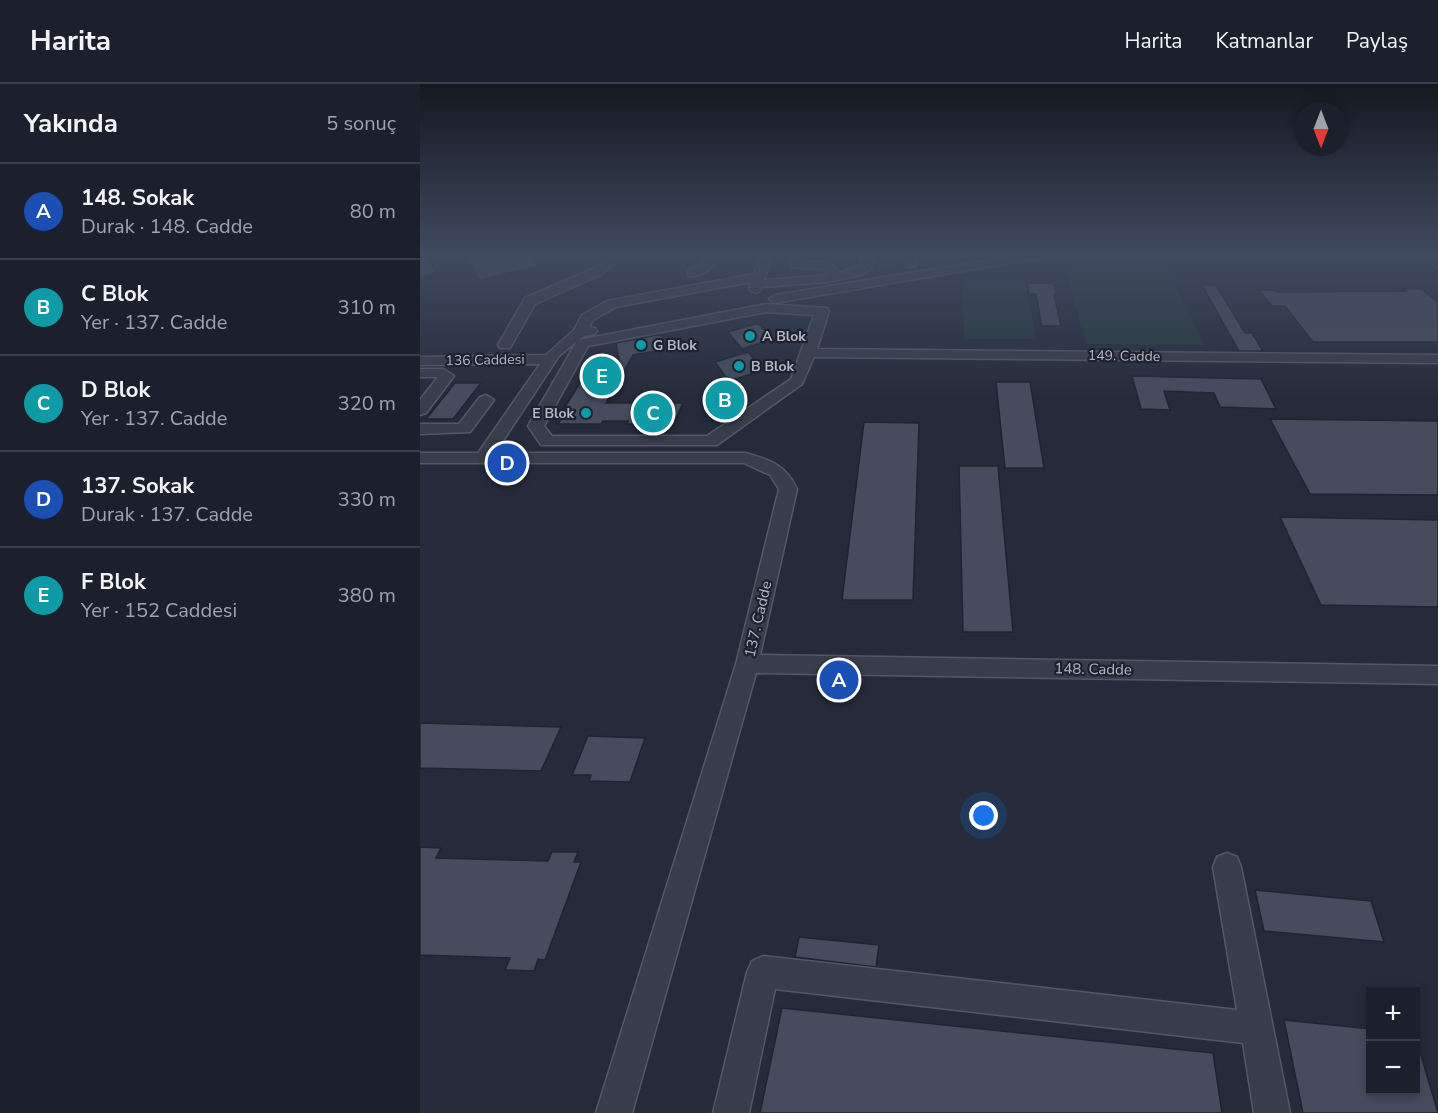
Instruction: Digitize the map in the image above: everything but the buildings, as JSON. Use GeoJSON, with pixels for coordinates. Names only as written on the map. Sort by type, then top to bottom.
{"type":"FeatureCollection","features":[{"type":"Feature","properties":{"kind":"street"},"geometry":{"type":"LineString","coordinates":[[505,345],[529,302]]}},
{"type":"Feature","properties":{"kind":"street"},"geometry":{"type":"LineString","coordinates":[[484,457],[554,353],[580,332],[587,318],[612,304],[625,302]]}},
{"type":"Feature","properties":{"kind":"street"},"geometry":{"type":"LineString","coordinates":[[580,332],[762,302]]}},
{"type":"Feature","properties":{"kind":"street"},"geometry":{"type":"LineString","coordinates":[[766,308],[822,310],[809,353],[797,381],[711,441],[547,441],[536,426],[583,343],[766,308]]}},
{"type":"Feature","properties":{"kind":"street","name":"149. Cadde"},"geometry":{"type":"LineString","coordinates":[[809,353],[1438,359]]}},
{"type":"Feature","properties":{"kind":"street","name":"136 Caddesi"},"geometry":{"type":"LineString","coordinates":[[420,360],[550,359]]}},
{"type":"Feature","properties":{"kind":"street"},"geometry":{"type":"LineString","coordinates":[[420,373],[443,373],[447,376],[420,410]]}},
{"type":"Feature","properties":{"kind":"street"},"geometry":{"type":"LineString","coordinates":[[420,429],[464,429],[486,400]]}},
{"type":"Feature","properties":{"kind":"street"},"geometry":{"type":"LineString","coordinates":[[504,428],[536,426]]}},
{"type":"Feature","properties":{"kind":"street","name":"137. Cadde"},"geometry":{"type":"LineString","coordinates":[[420,458],[745,458],[767,465],[783,475],[788,489],[747,664],[614,1113]]}},
{"type":"Feature","properties":{"kind":"street","name":"148. Cadde"},"geometry":{"type":"LineString","coordinates":[[747,664],[1438,675]]}},
{"type":"Feature","properties":{"kind":"street"},"geometry":{"type":"LineString","coordinates":[[1227,867],[1272,1113]]}},
{"type":"Feature","properties":{"kind":"street"},"geometry":{"type":"LineString","coordinates":[[731,1113],[763,972],[1256,1028]]}},
{"type":"Feature","properties":{"kind":"shaded area"},"geometry":{"type":"Polygon","coordinates":[[[963,302],[1030,302],[1036,339],[964,339],[963,302]]]}},
{"type":"Feature","properties":{"kind":"shaded area"},"geometry":{"type":"Polygon","coordinates":[[[1074,302],[1183,302],[1204,345],[1086,344],[1074,302]]]}},
{"type":"Feature","properties":{"kind":"place","name":"A Blok"},"geometry":{"type":"Point","coordinates":[750,336]}},
{"type":"Feature","properties":{"kind":"place","name":"G Blok"},"geometry":{"type":"Point","coordinates":[641,345]}},
{"type":"Feature","properties":{"kind":"place","name":"B Blok"},"geometry":{"type":"Point","coordinates":[739,366]}},
{"type":"Feature","properties":{"kind":"place","name":"F Blok"},"geometry":{"type":"Point","coordinates":[602,376]}},
{"type":"Feature","properties":{"kind":"place","name":"C Blok"},"geometry":{"type":"Point","coordinates":[725,400]}},
{"type":"Feature","properties":{"kind":"place","name":"E Blok"},"geometry":{"type":"Point","coordinates":[586,413]}},
{"type":"Feature","properties":{"kind":"place","name":"D Blok"},"geometry":{"type":"Point","coordinates":[653,413]}},
{"type":"Feature","properties":{"kind":"place","name":"137. Sokak"},"geometry":{"type":"Point","coordinates":[507,463]}},
{"type":"Feature","properties":{"kind":"place","name":"148. Sokak"},"geometry":{"type":"Point","coordinates":[839,680]}}]}
